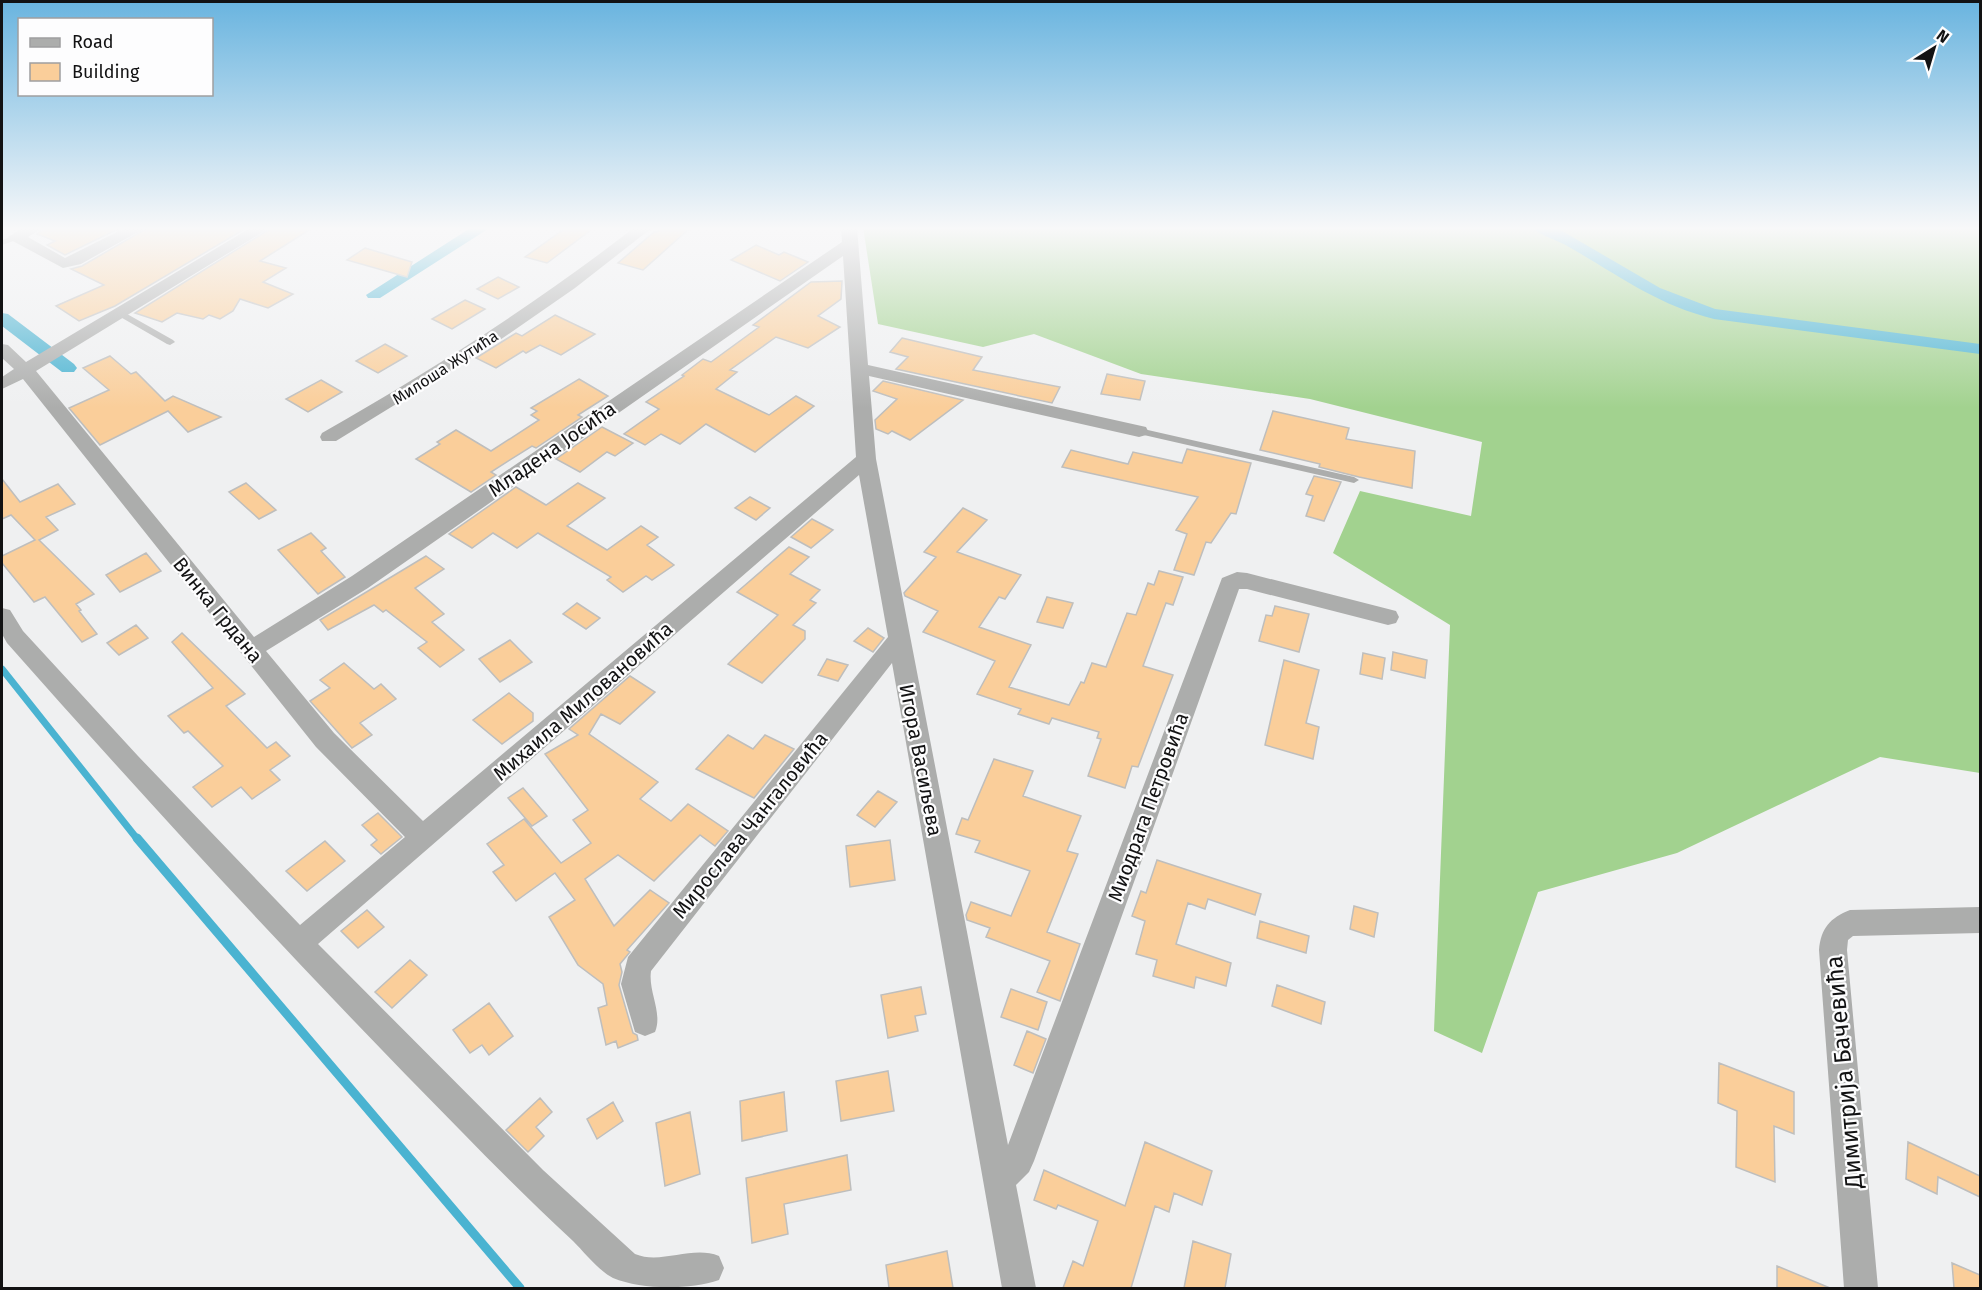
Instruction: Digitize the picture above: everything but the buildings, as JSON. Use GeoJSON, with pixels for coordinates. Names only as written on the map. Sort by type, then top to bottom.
{"type":"FeatureCollection","features":[{"type":"Feature","properties":{"kind":"street"},"geometry":{"type":"LineString","coordinates":[[2,384],[163,287]]}},
{"type":"Feature","properties":{"kind":"street","name":"Милоша Жутића"},"geometry":{"type":"LineString","coordinates":[[329,437],[407,392],[506,328],[562,287]]}},
{"type":"Feature","properties":{"kind":"street","name":"Младена Јосића"},"geometry":{"type":"LineString","coordinates":[[250,650],[360,582],[776,287]]}},
{"type":"Feature","properties":{"kind":"street","name":"Игора Васиљева"},"geometry":{"type":"LineString","coordinates":[[854,287],[867,459],[898,640],[1019,1288]]}},
{"type":"Feature","properties":{"kind":"street","name":"Винка Грдана"},"geometry":{"type":"LineString","coordinates":[[2,349],[25,370],[325,740],[423,838]]}},
{"type":"Feature","properties":{"kind":"street"},"geometry":{"type":"LineString","coordinates":[[860,369],[1139,431]]}},
{"type":"Feature","properties":{"kind":"street","name":"Михаила Миловановића"},"geometry":{"type":"LineString","coordinates":[[299,943],[867,459]]}},
{"type":"Feature","properties":{"kind":"street","name":"Миодрага Петровића"},"geometry":{"type":"LineString","coordinates":[[1000,1177],[1010,1171],[1018,1161],[1230,584],[1237,580],[1247,581],[1388,617]]}},
{"type":"Feature","properties":{"kind":"street"},"geometry":{"type":"LineString","coordinates":[[2,616],[15,637],[114,746],[365,1014],[524,1173],[623,1266],[645,1275],[707,1268]]}},
{"type":"Feature","properties":{"kind":"street","name":"Мирослава Чангаловића"},"geometry":{"type":"LineString","coordinates":[[645,1022],[635,984],[638,966],[898,640]]}},
{"type":"Feature","properties":{"kind":"street","name":"Димитрија Бачевића"},"geometry":{"type":"LineString","coordinates":[[1861,1288],[1833,950],[1834,937],[1840,927],[1851,923],[1980,920]]}},
{"type":"Feature","properties":{"kind":"lane"},"geometry":{"type":"LineString","coordinates":[[120,313],[170,342]]}},
{"type":"Feature","properties":{"kind":"lane"},"geometry":{"type":"LineString","coordinates":[[1139,431],[1354,480]]}},
{"type":"Feature","properties":{"kind":"green space"},"geometry":{"type":"Polygon","coordinates":[[[872,287],[1980,287],[1980,773],[1880,757],[1677,853],[1538,892],[1482,1053],[1434,1031],[1450,625],[1333,553],[1360,491],[1471,516],[1482,442],[1310,399],[1141,374],[1034,334],[983,347],[878,324],[872,287]]]}},
{"type":"Feature","properties":{"kind":"waterway"},"geometry":{"type":"LineString","coordinates":[[374,295],[387,287]]}},
{"type":"Feature","properties":{"kind":"waterway"},"geometry":{"type":"LineString","coordinates":[[1646,287],[1678,302],[1714,314],[1980,349]]}},
{"type":"Feature","properties":{"kind":"waterway"},"geometry":{"type":"LineString","coordinates":[[2,318],[68,368]]}},
{"type":"Feature","properties":{"kind":"waterway"},"geometry":{"type":"LineString","coordinates":[[2,669],[138,840]]}},
{"type":"Feature","properties":{"kind":"waterway"},"geometry":{"type":"LineString","coordinates":[[137,838],[520,1288]]}}]}
